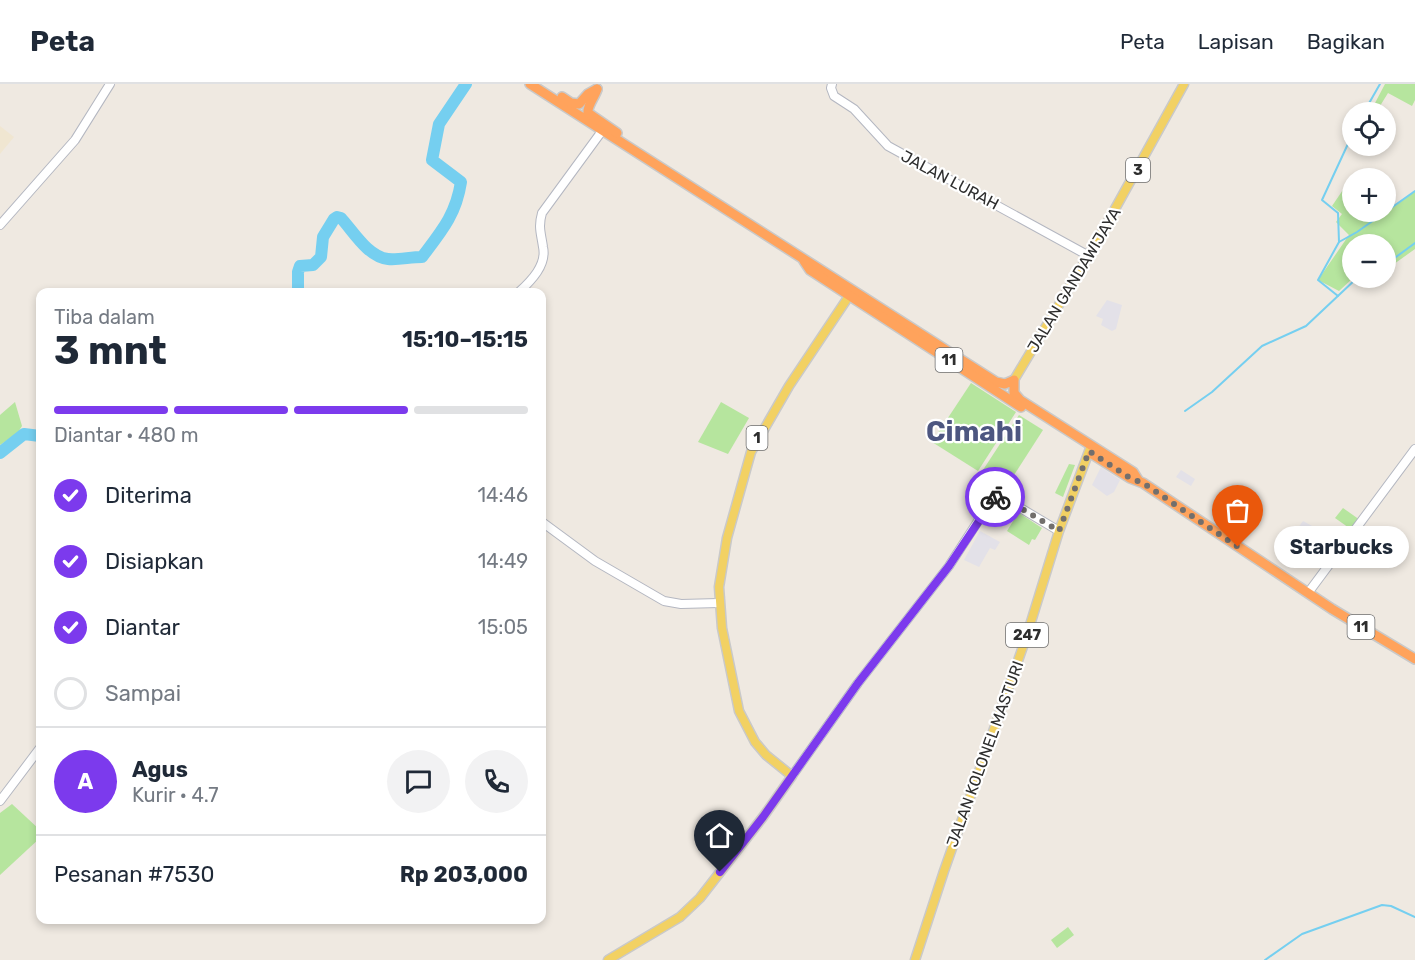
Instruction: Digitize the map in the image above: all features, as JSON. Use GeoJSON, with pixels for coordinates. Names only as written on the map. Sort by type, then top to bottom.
{"type":"FeatureCollection","features":[{"type":"Feature","properties":{"kind":"highway","name":"11"},"geometry":{"type":"LineString","coordinates":[[530,84],[996,382],[1005,384],[1014,380],[1014,393],[1020,400],[1090,448]]}},
{"type":"Feature","properties":{"kind":"highway","name":"11"},"geometry":{"type":"LineString","coordinates":[[542,84],[574,104],[581,102],[599,87]]}},
{"type":"Feature","properties":{"kind":"highway","name":"11"},"geometry":{"type":"LineString","coordinates":[[599,87],[588,108],[588,113],[622,137],[628,146]]}},
{"type":"Feature","properties":{"kind":"highway","name":"11"},"geometry":{"type":"LineString","coordinates":[[804,261],[810,270],[849,296],[1090,448],[1308,593],[1415,659]]}},
{"type":"Feature","properties":{"kind":"main road"},"geometry":{"type":"LineString","coordinates":[[0,225],[75,140],[110,84]]}},
{"type":"Feature","properties":{"kind":"main road","name":"JALAN LURAH"},"geometry":{"type":"LineString","coordinates":[[832,84],[834,96],[854,109],[888,146],[1089,255]]}},
{"type":"Feature","properties":{"kind":"main road","name":"JALAN GANDAWIJAYA"},"geometry":{"type":"LineString","coordinates":[[1014,380],[1158,135],[1184,84]]}},
{"type":"Feature","properties":{"kind":"main road"},"geometry":{"type":"LineString","coordinates":[[523,288],[531,281],[542,262],[544,249],[538,229],[542,213],[602,131]]}},
{"type":"Feature","properties":{"kind":"main road","name":"1"},"geometry":{"type":"LineString","coordinates":[[792,776],[766,755],[755,742],[739,711],[722,627],[719,587],[725,546],[751,452],[789,386],[849,296]]}},
{"type":"Feature","properties":{"kind":"main road","name":"JALAN KOLONEL MASTURI"},"geometry":{"type":"LineString","coordinates":[[915,960],[1026,638],[1059,531],[1090,448]]}},
{"type":"Feature","properties":{"kind":"main road"},"geometry":{"type":"LineString","coordinates":[[1308,593],[1415,449]]}},
{"type":"Feature","properties":{"kind":"main road"},"geometry":{"type":"LineString","coordinates":[[608,960],[664,927],[692,906],[763,817],[858,683],[949,566],[993,498],[1002,497],[1059,531]]}},
{"type":"Feature","properties":{"kind":"main road"},"geometry":{"type":"LineString","coordinates":[[546,525],[594,561],[664,601],[681,604],[719,603]]}},
{"type":"Feature","properties":{"kind":"main road"},"geometry":{"type":"LineString","coordinates":[[0,801],[36,753]]}},
{"type":"Feature","properties":{"kind":"shaded area"},"geometry":{"type":"Polygon","coordinates":[[[0,126],[14,137],[0,154],[0,126]]]}},
{"type":"Feature","properties":{"kind":"shaded area"},"geometry":{"type":"Polygon","coordinates":[[[1107,300],[1122,305],[1116,329],[1112,331],[1101,325],[1103,319],[1096,316],[1107,300]]]}},
{"type":"Feature","properties":{"kind":"shaded area"},"geometry":{"type":"Polygon","coordinates":[[[1101,467],[1120,480],[1114,492],[1107,496],[1092,485],[1101,467]]]}},
{"type":"Feature","properties":{"kind":"shaded area"},"geometry":{"type":"Polygon","coordinates":[[[1181,470],[1195,479],[1191,486],[1176,477],[1181,470]]]}},
{"type":"Feature","properties":{"kind":"shaded area"},"geometry":{"type":"Polygon","coordinates":[[[1303,521],[1314,527],[1310,532],[1304,530],[1306,534],[1313,538],[1319,531],[1323,532],[1323,535],[1334,541],[1319,559],[1287,543],[1303,521]]]}},
{"type":"Feature","properties":{"kind":"shaded area"},"geometry":{"type":"Polygon","coordinates":[[[980,531],[1000,542],[995,550],[990,548],[979,567],[964,560],[980,531]]]}},
{"type":"Feature","properties":{"kind":"green space"},"geometry":{"type":"Polygon","coordinates":[[[1385,84],[1415,84],[1415,100],[1412,106],[1388,93],[1382,102],[1376,102],[1385,84]]]}},
{"type":"Feature","properties":{"kind":"green space"},"geometry":{"type":"Polygon","coordinates":[[[1342,191],[1342,214],[1332,206],[1342,191]]]}},
{"type":"Feature","properties":{"kind":"green space"},"geometry":{"type":"Polygon","coordinates":[[[1415,191],[1415,249],[1396,263],[1396,234],[1348,234],[1336,222],[1342,214],[1342,222],[1396,222],[1396,205],[1415,191]]]}},
{"type":"Feature","properties":{"kind":"green space"},"geometry":{"type":"Polygon","coordinates":[[[1342,245],[1342,288],[1339,291],[1318,280],[1342,245]]]}},
{"type":"Feature","properties":{"kind":"green space"},"geometry":{"type":"Polygon","coordinates":[[[971,383],[1016,412],[978,471],[932,442],[971,383]]]}},
{"type":"Feature","properties":{"kind":"green space"},"geometry":{"type":"Polygon","coordinates":[[[15,402],[22,426],[17,434],[0,445],[0,415],[15,402]]]}},
{"type":"Feature","properties":{"kind":"green space"},"geometry":{"type":"Polygon","coordinates":[[[721,402],[749,418],[728,454],[698,442],[721,402]]]}},
{"type":"Feature","properties":{"kind":"green space"},"geometry":{"type":"Polygon","coordinates":[[[1019,415],[1043,430],[1005,489],[981,473],[1019,415]]]}},
{"type":"Feature","properties":{"kind":"green space"},"geometry":{"type":"Polygon","coordinates":[[[1069,464],[1075,465],[1063,497],[1055,493],[1069,464]]]}},
{"type":"Feature","properties":{"kind":"green space"},"geometry":{"type":"Polygon","coordinates":[[[1004,503],[1042,528],[1029,545],[1007,531],[1015,518],[1008,513],[1010,510],[1003,505],[1004,503]]]}},
{"type":"Feature","properties":{"kind":"green space"},"geometry":{"type":"Polygon","coordinates":[[[1343,508],[1360,520],[1352,530],[1335,518],[1343,508]]]}},
{"type":"Feature","properties":{"kind":"green space"},"geometry":{"type":"Polygon","coordinates":[[[12,804],[36,826],[36,842],[0,875],[0,813],[12,804]]]}},
{"type":"Feature","properties":{"kind":"green space"},"geometry":{"type":"Polygon","coordinates":[[[1068,927],[1074,935],[1057,948],[1051,940],[1068,927]]]}},
{"type":"Feature","properties":{"kind":"waterway"},"geometry":{"type":"LineString","coordinates":[[298,288],[300,266],[313,265],[321,257],[323,237],[337,217],[341,218],[374,254],[388,259],[422,257],[447,222],[459,194],[461,182],[432,160],[439,124],[466,84]]}},
{"type":"Feature","properties":{"kind":"waterway"},"geometry":{"type":"LineString","coordinates":[[1370,102],[1380,84]]}},
{"type":"Feature","properties":{"kind":"waterway"},"geometry":{"type":"LineString","coordinates":[[1339,242],[1338,213],[1322,200],[1342,156]]}},
{"type":"Feature","properties":{"kind":"waterway"},"geometry":{"type":"LineString","coordinates":[[1338,296],[1318,280],[1339,242],[1415,191]]}},
{"type":"Feature","properties":{"kind":"waterway"},"geometry":{"type":"LineString","coordinates":[[1396,257],[1415,243]]}},
{"type":"Feature","properties":{"kind":"waterway"},"geometry":{"type":"LineString","coordinates":[[1185,411],[1212,392],[1262,346],[1306,326],[1346,288]]}},
{"type":"Feature","properties":{"kind":"waterway"},"geometry":{"type":"LineString","coordinates":[[0,453],[24,434],[36,436]]}},
{"type":"Feature","properties":{"kind":"waterway"},"geometry":{"type":"LineString","coordinates":[[1265,960],[1302,934],[1382,905],[1391,906],[1415,917]]}},
{"type":"Feature","properties":{"kind":"way so far"},"geometry":{"type":"LineString","coordinates":[[995,497],[1002,497],[1059,531],[1089,451],[1130,478],[1143,483],[1238,547]]}},
{"type":"Feature","properties":{"kind":"place","name":"Starbucks"},"geometry":{"type":"Point","coordinates":[1238,547]}},
{"type":"Feature","properties":{"kind":"district","name":"Cimahi"},"geometry":{"type":"Point","coordinates":[974,431]}},
{"type":"Feature","properties":{"kind":"route"},"geometry":{"type":"LineString","coordinates":[[720,872],[763,817],[858,683],[949,566],[995,497]]}}]}
